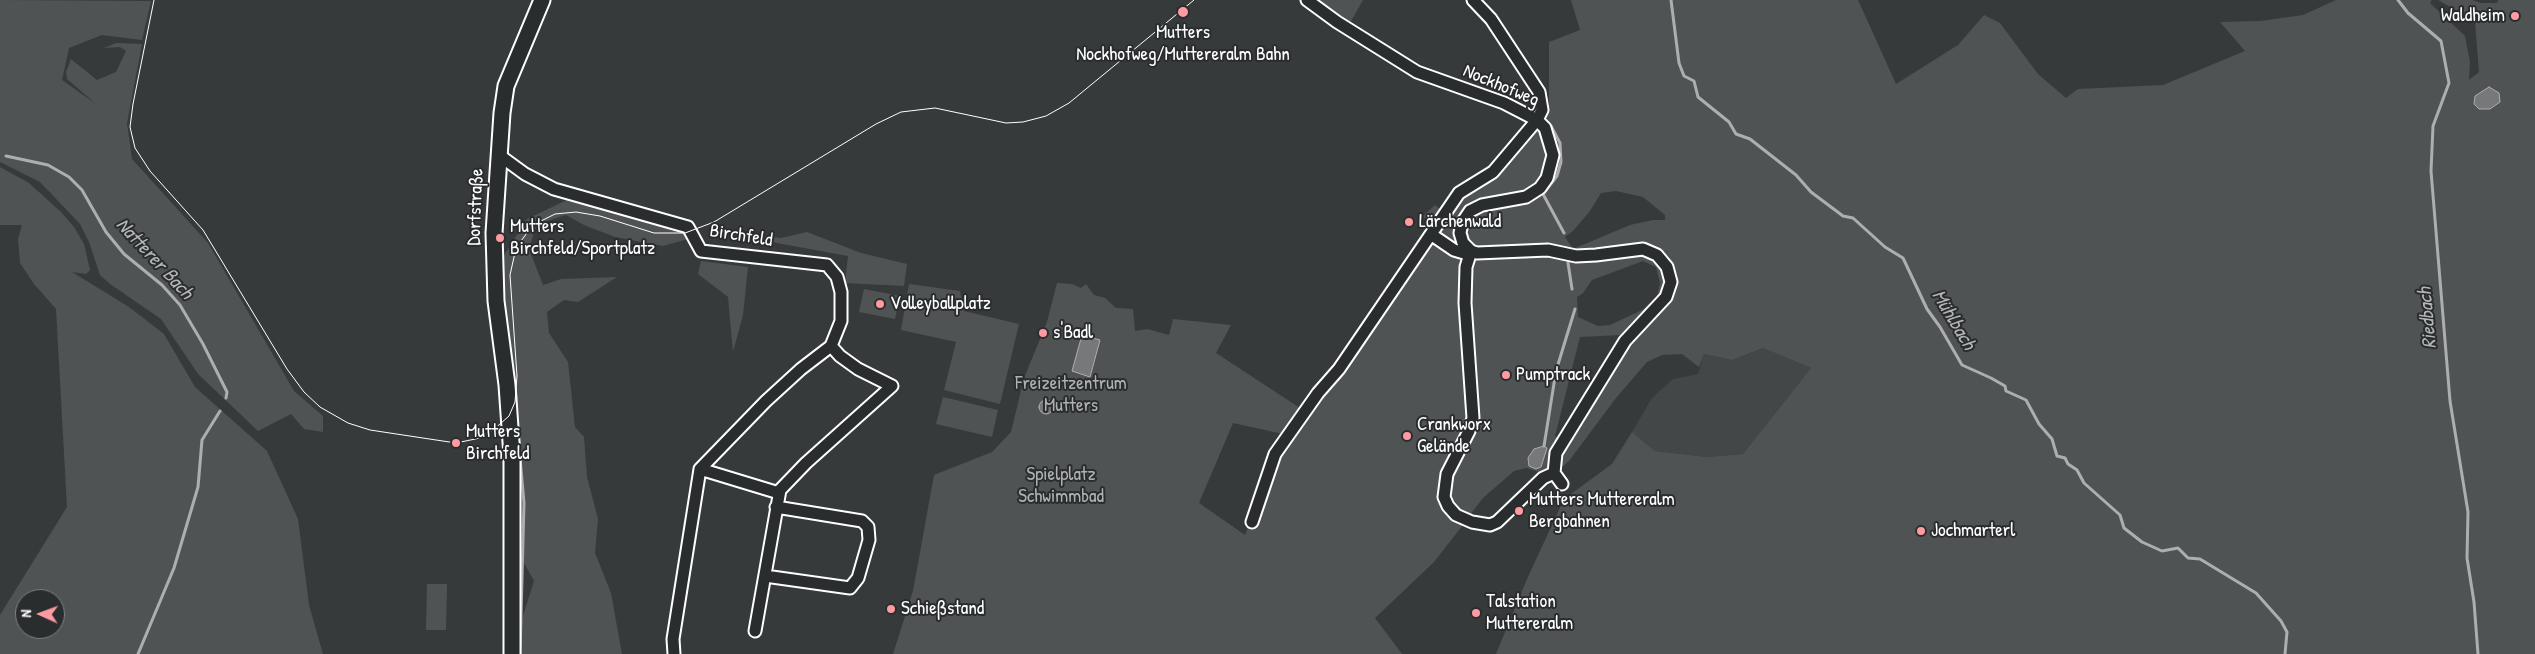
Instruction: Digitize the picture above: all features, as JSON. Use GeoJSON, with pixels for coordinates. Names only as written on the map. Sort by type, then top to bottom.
{"type":"FeatureCollection","features":[{"type":"Feature","properties":{"kind":"main road","name":"Dorfstraße"},"geometry":{"type":"LineString","coordinates":[[512,654],[510,422],[494,270],[498,155],[506,86],[542,0]]}},
{"type":"Feature","properties":{"kind":"street","name":"Nockhofweg"},"geometry":{"type":"LineString","coordinates":[[1307,0],[1337,22],[1417,72],[1504,103],[1537,120],[1545,128],[1552,148],[1552,166],[1547,178],[1540,188],[1526,197],[1482,205],[1470,211],[1463,219],[1460,233],[1463,242],[1471,251]]}},
{"type":"Feature","properties":{"kind":"street"},"geometry":{"type":"LineString","coordinates":[[1252,522],[1276,454],[1318,393],[1339,369],[1459,193],[1493,172],[1537,120],[1543,105],[1539,92],[1490,19],[1474,0]]}},
{"type":"Feature","properties":{"kind":"street","name":"Birchfeld"},"geometry":{"type":"LineString","coordinates":[[498,155],[524,174],[554,189],[688,226],[700,251],[828,265],[837,277],[841,292],[841,321],[831,346]]}},
{"type":"Feature","properties":{"kind":"street"},"geometry":{"type":"LineString","coordinates":[[1432,235],[1454,250],[1464,253],[1471,251],[1478,253],[1548,250],[1576,256],[1596,256],[1643,249],[1657,255],[1669,272],[1671,282],[1666,297],[1626,341],[1556,453],[1554,473],[1562,484]]}},
{"type":"Feature","properties":{"kind":"street"},"geometry":{"type":"LineString","coordinates":[[1471,251],[1466,267],[1465,303],[1473,418],[1469,431],[1447,474],[1444,492],[1448,506],[1456,515],[1483,525],[1497,522],[1543,478],[1554,473]]}},
{"type":"Feature","properties":{"kind":"street"},"geometry":{"type":"LineString","coordinates":[[674,654],[673,638],[700,469],[800,369],[831,346],[840,356],[858,369],[892,386],[786,482],[779,494],[756,631]]}},
{"type":"Feature","properties":{"kind":"street"},"geometry":{"type":"LineString","coordinates":[[700,469],[779,494]]}},
{"type":"Feature","properties":{"kind":"street"},"geometry":{"type":"LineString","coordinates":[[765,576],[850,588],[858,578],[869,540],[868,528],[862,521],[776,508]]}},
{"type":"Feature","properties":{"kind":"shaded area"},"geometry":{"type":"Polygon","coordinates":[[[2489,87],[2499,93],[2500,102],[2490,109],[2479,109],[2474,104],[2475,96],[2489,87]]]}},
{"type":"Feature","properties":{"kind":"shaded area"},"geometry":{"type":"Polygon","coordinates":[[[1082,335],[1100,340],[1090,377],[1072,371],[1082,335]]]}},
{"type":"Feature","properties":{"kind":"shaded area"},"geometry":{"type":"Polygon","coordinates":[[[1763,348],[1811,368],[1743,454],[1707,457],[1655,451],[1632,432],[1652,398],[1673,379],[1698,374],[1704,354],[1732,360],[1763,348]]]}},
{"type":"Feature","properties":{"kind":"shaded area"},"geometry":{"type":"Polygon","coordinates":[[[1043,400],[1049,400],[1053,407],[1049,414],[1043,414],[1039,410],[1039,404],[1043,400]]]}},
{"type":"Feature","properties":{"kind":"shaded area"},"geometry":{"type":"Polygon","coordinates":[[[1544,446],[1547,448],[1541,467],[1536,469],[1529,466],[1528,458],[1534,449],[1544,446]]]}},
{"type":"Feature","properties":{"kind":"green space"},"geometry":{"type":"Polygon","coordinates":[[[0,0],[151,1],[142,40],[102,35],[69,48],[62,80],[96,104],[67,79],[66,72],[71,59],[97,80],[116,72],[126,51],[120,47],[104,48],[116,43],[142,44],[127,123],[132,159],[208,243],[294,391],[323,416],[323,432],[304,429],[291,414],[258,431],[198,374],[161,319],[100,275],[89,242],[80,224],[40,182],[0,162],[0,0]]]}},
{"type":"Feature","properties":{"kind":"green space"},"geometry":{"type":"Polygon","coordinates":[[[1316,0],[1363,0],[1350,23],[1316,0]]]}},
{"type":"Feature","properties":{"kind":"green space"},"geometry":{"type":"Polygon","coordinates":[[[1571,0],[1858,0],[1896,84],[1958,45],[1984,15],[2000,23],[2038,74],[2066,98],[2078,89],[2163,85],[2245,51],[2220,22],[2261,21],[2303,15],[2336,0],[2432,0],[2430,3],[2465,36],[2470,62],[2469,80],[2479,72],[2475,21],[2438,0],[2472,0],[2481,3],[2497,3],[2498,0],[2535,0],[2535,654],[1496,654],[1527,579],[1564,499],[1612,464],[1632,432],[1655,451],[1707,457],[1743,454],[1811,368],[1763,348],[1732,360],[1704,354],[1699,367],[1682,354],[1662,355],[1647,362],[1616,398],[1569,461],[1563,466],[1539,472],[1526,468],[1514,471],[1483,498],[1470,515],[1477,517],[1463,525],[1434,562],[1375,618],[1402,654],[893,654],[913,591],[934,475],[992,452],[1011,432],[1024,378],[1047,322],[1057,283],[1072,284],[1081,288],[1086,284],[1094,295],[1105,298],[1116,308],[1133,309],[1135,331],[1147,329],[1169,335],[1173,319],[1231,325],[1216,353],[1300,408],[1283,434],[1233,423],[1199,503],[1245,535],[1279,455],[1427,244],[1463,199],[1494,176],[1549,113],[1549,42],[1580,30],[1571,0]],[[1616,191],[1601,193],[1590,211],[1573,231],[1565,237],[1573,249],[1630,225],[1653,220],[1665,220],[1665,215],[1643,197],[1616,191]],[[1643,261],[1592,280],[1583,293],[1577,297],[1578,317],[1598,326],[1610,325],[1642,310],[1657,297],[1660,283],[1656,267],[1643,261]],[[1621,335],[1580,337],[1555,436],[1558,438],[1582,405],[1621,335]]]}},
{"type":"Feature","properties":{"kind":"green space"},"geometry":{"type":"Polygon","coordinates":[[[0,167],[29,183],[61,212],[74,227],[84,244],[90,270],[86,274],[72,272],[129,307],[164,334],[195,387],[267,451],[298,519],[309,605],[323,654],[0,654],[0,615],[15,591],[15,639],[65,639],[65,589],[16,589],[67,507],[56,309],[34,284],[20,263],[18,239],[22,225],[0,225],[0,167]]]}},
{"type":"Feature","properties":{"kind":"green space"},"geometry":{"type":"Polygon","coordinates":[[[571,198],[679,227],[688,239],[663,246],[615,237],[584,225],[566,215],[547,221],[535,229],[529,249],[543,285],[561,279],[617,277],[578,302],[564,300],[547,312],[549,333],[568,362],[575,427],[584,437],[587,477],[598,519],[595,553],[611,593],[622,654],[517,654],[516,638],[534,581],[518,552],[499,263],[527,219],[571,198]]]}},
{"type":"Feature","properties":{"kind":"green space"},"geometry":{"type":"Polygon","coordinates":[[[1435,205],[1443,212],[1433,228],[1423,216],[1435,205]]]}},
{"type":"Feature","properties":{"kind":"green space"},"geometry":{"type":"Polygon","coordinates":[[[730,231],[781,238],[807,232],[861,253],[907,264],[904,286],[845,283],[848,256],[755,239],[729,238],[730,231]]]}},
{"type":"Feature","properties":{"kind":"green space"},"geometry":{"type":"Polygon","coordinates":[[[701,261],[748,267],[743,315],[733,352],[728,297],[698,274],[701,261]]]}},
{"type":"Feature","properties":{"kind":"green space"},"geometry":{"type":"Polygon","coordinates":[[[909,284],[960,291],[964,311],[1019,324],[1000,404],[944,390],[956,342],[901,330],[909,284]]]}},
{"type":"Feature","properties":{"kind":"green space","name":"Volleyballplatz"},"geometry":{"type":"Polygon","coordinates":[[[864,289],[900,296],[895,319],[859,312],[864,289]]]}},
{"type":"Feature","properties":{"kind":"green space"},"geometry":{"type":"Polygon","coordinates":[[[943,397],[998,410],[992,437],[936,424],[943,397]]]}},
{"type":"Feature","properties":{"kind":"green space"},"geometry":{"type":"Polygon","coordinates":[[[427,584],[447,584],[446,630],[426,630],[427,584]]]}},
{"type":"Feature","properties":{"kind":"waterway","name":"Mühlbach"},"geometry":{"type":"LineString","coordinates":[[1671,0],[1679,63],[1684,76],[1694,81],[1698,97],[1729,122],[1736,134],[1750,139],[1796,175],[1811,192],[1843,216],[1853,218],[1885,247],[1903,258],[1927,309],[1962,365],[1991,378],[2005,386],[2006,391],[2026,400],[2039,424],[2052,439],[2057,456],[2065,458],[2068,464],[2077,470],[2084,483],[2120,515],[2124,528],[2142,542],[2162,551],[2178,548],[2188,558],[2200,559],[2256,593],[2281,621],[2287,632],[2285,654]]}},
{"type":"Feature","properties":{"kind":"waterway","name":"Riedbach"},"geometry":{"type":"LineString","coordinates":[[2398,0],[2408,13],[2441,41],[2449,83],[2433,126],[2431,171],[2450,401],[2468,512],[2467,558],[2474,602],[2478,654]]}},
{"type":"Feature","properties":{"kind":"waterway"},"geometry":{"type":"LineString","coordinates":[[1551,126],[1560,143],[1561,162],[1557,176],[1543,194],[1564,233]]}},
{"type":"Feature","properties":{"kind":"waterway","name":"Natterer Bach"},"geometry":{"type":"LineString","coordinates":[[6,156],[48,165],[69,177],[82,190],[106,232],[124,254],[162,285],[180,305],[203,344],[227,392],[226,398]]}},
{"type":"Feature","properties":{"kind":"waterway"},"geometry":{"type":"LineString","coordinates":[[1568,263],[1572,289]]}},
{"type":"Feature","properties":{"kind":"waterway"},"geometry":{"type":"LineString","coordinates":[[1544,446],[1556,371],[1575,309]]}},
{"type":"Feature","properties":{"kind":"waterway","name":"Natterer Bach"},"geometry":{"type":"LineString","coordinates":[[138,654],[174,568],[198,487],[202,440],[220,411]]}},
{"type":"Feature","properties":{"kind":"waterway"},"geometry":{"type":"LineString","coordinates":[[516,413],[524,503],[520,654]]}},
{"type":"Feature","properties":{"kind":"tram line"},"geometry":{"type":"LineString","coordinates":[[154,0],[130,127],[135,148],[150,171],[203,230],[287,369],[304,392],[320,407],[348,423],[370,430],[456,443],[480,438],[492,431],[509,416],[515,402],[517,376],[510,275],[516,248],[529,230],[537,223],[555,214],[576,212],[600,216],[654,233],[685,233],[714,222],[876,124],[901,112],[935,108],[1006,123],[1023,122],[1046,116],[1069,103],[1194,0]]}},
{"type":"Feature","properties":{"kind":"place","name":"Mutters Nockhofweg/Muttereralm Bahn"},"geometry":{"type":"Point","coordinates":[1183,12]}},
{"type":"Feature","properties":{"kind":"place","name":"Waldheim"},"geometry":{"type":"Point","coordinates":[2515,16]}},
{"type":"Feature","properties":{"kind":"place","name":"Lärchenwald"},"geometry":{"type":"Point","coordinates":[1409,222]}},
{"type":"Feature","properties":{"kind":"place","name":"Mutters Birchfeld/Sportplatz"},"geometry":{"type":"Point","coordinates":[500,238]}},
{"type":"Feature","properties":{"kind":"place","name":"Volleyballplatz"},"geometry":{"type":"Point","coordinates":[880,304]}},
{"type":"Feature","properties":{"kind":"place","name":"s'Badl"},"geometry":{"type":"Point","coordinates":[1043,333]}},
{"type":"Feature","properties":{"kind":"place","name":"Pumptrack"},"geometry":{"type":"Point","coordinates":[1506,375]}},
{"type":"Feature","properties":{"kind":"place","name":"Crankworx Gelände"},"geometry":{"type":"Point","coordinates":[1407,436]}},
{"type":"Feature","properties":{"kind":"place","name":"Mutters Birchfeld"},"geometry":{"type":"Point","coordinates":[456,443]}},
{"type":"Feature","properties":{"kind":"place","name":"Mutters Muttereralm Bergbahnen"},"geometry":{"type":"Point","coordinates":[1519,511]}},
{"type":"Feature","properties":{"kind":"place","name":"Jochmarterl"},"geometry":{"type":"Point","coordinates":[1921,531]}},
{"type":"Feature","properties":{"kind":"place","name":"Schießstand"},"geometry":{"type":"Point","coordinates":[891,609]}},
{"type":"Feature","properties":{"kind":"place","name":"Talstation Muttereralm"},"geometry":{"type":"Point","coordinates":[1476,613]}},
{"type":"Feature","properties":{"kind":"park label","name":"Freizeitzentrum Mutters"},"geometry":{"type":"Point","coordinates":[1071,395]}},
{"type":"Feature","properties":{"kind":"park label","name":"Spielplatz Schwimmbad"},"geometry":{"type":"Point","coordinates":[1061,486]}}]}
